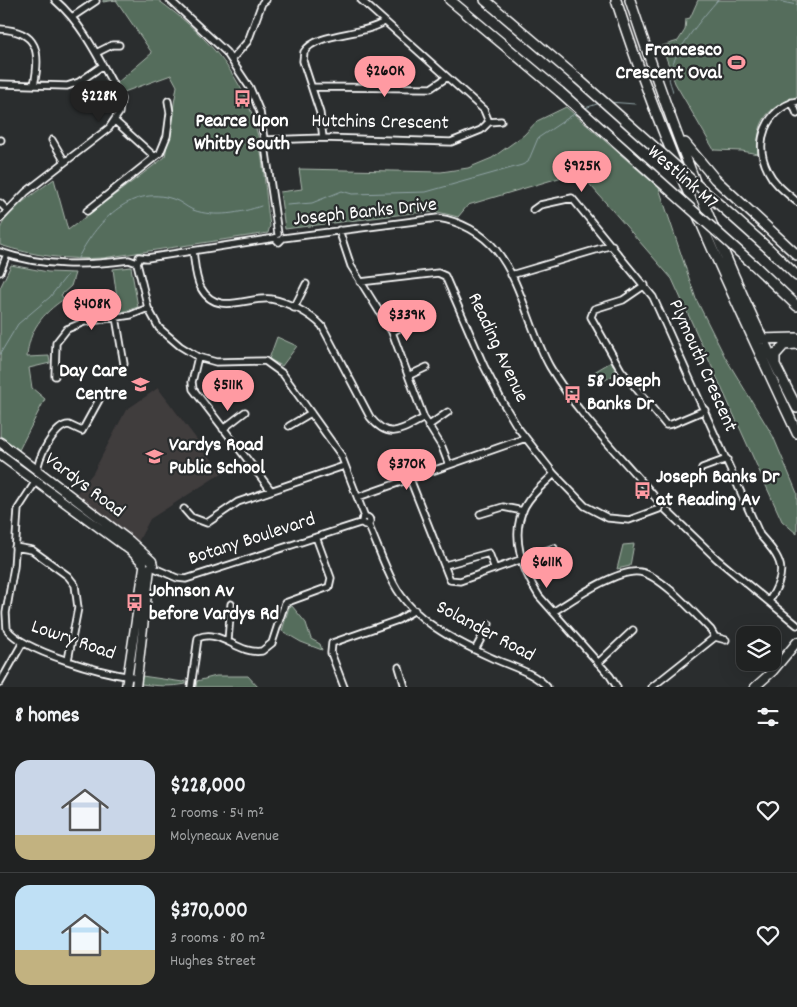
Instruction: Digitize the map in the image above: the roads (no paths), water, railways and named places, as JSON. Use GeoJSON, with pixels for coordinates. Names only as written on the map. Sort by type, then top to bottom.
{"type":"FeatureCollection","features":[{"type":"Feature","properties":{"kind":"highway","name":"Westlink M7"},"geometry":{"type":"LineString","coordinates":[[450,0],[560,92],[754,265],[797,306]]}},
{"type":"Feature","properties":{"kind":"highway","name":"Westlink M7"},"geometry":{"type":"LineString","coordinates":[[484,0],[578,79],[769,248],[797,276]]}},
{"type":"Feature","properties":{"kind":"highway"},"geometry":{"type":"LineString","coordinates":[[616,0],[668,147],[746,327],[797,433]]}},
{"type":"Feature","properties":{"kind":"highway"},"geometry":{"type":"LineString","coordinates":[[630,0],[667,109],[723,249],[775,366],[797,408]]}},
{"type":"Feature","properties":{"kind":"highway"},"geometry":{"type":"LineString","coordinates":[[667,109],[686,144],[704,167],[797,255]]}},
{"type":"Feature","properties":{"kind":"highway"},"geometry":{"type":"LineString","coordinates":[[746,327],[752,337],[763,340],[797,338]]}},
{"type":"Feature","properties":{"kind":"highway"},"geometry":{"type":"LineString","coordinates":[[775,366],[774,357],[779,349],[789,344],[797,344]]}},
{"type":"Feature","properties":{"kind":"main road","name":"Vardys Road"},"geometry":{"type":"LineString","coordinates":[[0,442],[130,541],[147,565]]}},
{"type":"Feature","properties":{"kind":"main road","name":"Vardys Road"},"geometry":{"type":"LineString","coordinates":[[0,453],[147,565]]}},
{"type":"Feature","properties":{"kind":"main road"},"geometry":{"type":"LineString","coordinates":[[126,687],[147,565]]}},
{"type":"Feature","properties":{"kind":"main road"},"geometry":{"type":"LineString","coordinates":[[136,687],[147,565]]}},
{"type":"Feature","properties":{"kind":"main road"},"geometry":{"type":"LineString","coordinates":[[755,687],[773,671],[797,642]]}},
{"type":"Feature","properties":{"kind":"street"},"geometry":{"type":"LineString","coordinates":[[0,218],[26,192],[98,137],[115,121],[121,108],[121,99],[96,53],[72,17],[55,0]]}},
{"type":"Feature","properties":{"kind":"street"},"geometry":{"type":"LineString","coordinates":[[170,0],[208,34],[232,59],[243,75],[259,109],[278,236]]}},
{"type":"Feature","properties":{"kind":"street","name":"Hutchins Crescent"},"geometry":{"type":"LineString","coordinates":[[361,0],[484,110],[489,122]]}},
{"type":"Feature","properties":{"kind":"street"},"geometry":{"type":"LineString","coordinates":[[72,17],[96,1]]}},
{"type":"Feature","properties":{"kind":"street"},"geometry":{"type":"LineString","coordinates":[[232,59],[248,41],[262,1]]}},
{"type":"Feature","properties":{"kind":"street"},"geometry":{"type":"LineString","coordinates":[[323,138],[320,113],[304,61],[307,47],[313,42],[368,30],[384,22]]}},
{"type":"Feature","properties":{"kind":"street"},"geometry":{"type":"LineString","coordinates":[[0,29],[21,32],[29,39],[39,62],[34,85]]}},
{"type":"Feature","properties":{"kind":"street"},"geometry":{"type":"LineString","coordinates":[[96,53],[112,45],[119,45]]}},
{"type":"Feature","properties":{"kind":"street"},"geometry":{"type":"LineString","coordinates":[[0,84],[67,86],[79,82],[102,66]]}},
{"type":"Feature","properties":{"kind":"street"},"geometry":{"type":"LineString","coordinates":[[312,87],[432,88],[446,78]]}},
{"type":"Feature","properties":{"kind":"street"},"geometry":{"type":"LineString","coordinates":[[87,211],[160,153],[167,136],[170,113],[168,101]]}},
{"type":"Feature","properties":{"kind":"street"},"geometry":{"type":"LineString","coordinates":[[796,200],[768,173],[762,150],[767,122],[780,108],[794,101],[797,114]]}},
{"type":"Feature","properties":{"kind":"street"},"geometry":{"type":"LineString","coordinates":[[115,121],[156,157]]}},
{"type":"Feature","properties":{"kind":"street","name":"Hutchins Crescent"},"geometry":{"type":"LineString","coordinates":[[265,140],[323,138],[450,142],[481,130],[489,122],[501,121]]}},
{"type":"Feature","properties":{"kind":"street"},"geometry":{"type":"LineString","coordinates":[[52,140],[56,151],[65,162]]}},
{"type":"Feature","properties":{"kind":"street","name":"Plymouth Crescent"},"geometry":{"type":"LineString","coordinates":[[534,210],[540,205],[572,198],[653,297],[760,535],[773,548],[780,560],[778,585],[769,601]]}},
{"type":"Feature","properties":{"kind":"street"},"geometry":{"type":"LineString","coordinates":[[0,203],[7,210]]}},
{"type":"Feature","properties":{"kind":"street","name":"Joseph Banks Drive"},"geometry":{"type":"LineString","coordinates":[[3,253],[39,262],[69,265],[137,260],[278,236],[410,220],[441,218],[463,225],[484,239],[499,254],[511,275],[543,353],[561,384],[608,446],[661,508],[717,559],[797,625]]}},
{"type":"Feature","properties":{"kind":"street"},"geometry":{"type":"LineString","coordinates":[[339,230],[351,266],[392,332],[410,375],[424,418],[442,446],[449,465]]}},
{"type":"Feature","properties":{"kind":"street"},"geometry":{"type":"LineString","coordinates":[[511,275],[612,245]]}},
{"type":"Feature","properties":{"kind":"street"},"geometry":{"type":"LineString","coordinates":[[193,251],[200,286],[205,294],[216,302],[233,305],[272,300],[294,308],[316,320],[322,326],[370,417],[378,426],[388,432],[396,432],[424,418]]}},
{"type":"Feature","properties":{"kind":"street"},"geometry":{"type":"LineString","coordinates":[[0,272],[3,253]]}},
{"type":"Feature","properties":{"kind":"street","name":"Solander Road"},"geometry":{"type":"LineString","coordinates":[[137,260],[148,308],[159,328],[170,339],[198,357],[216,362],[259,360],[273,365],[283,374],[341,455],[358,497],[365,521],[394,584],[415,610],[435,627],[475,650],[536,678],[548,687]]}},
{"type":"Feature","properties":{"kind":"street","name":"Reading Avenue"},"geometry":{"type":"LineString","coordinates":[[360,282],[438,273],[445,276],[484,366],[503,403],[526,438],[554,474],[585,506],[608,518],[629,520],[661,508]]}},
{"type":"Feature","properties":{"kind":"street"},"geometry":{"type":"LineString","coordinates":[[294,308],[306,284]]}},
{"type":"Feature","properties":{"kind":"street"},"geometry":{"type":"LineString","coordinates":[[645,285],[623,300],[594,309],[591,317],[621,370],[666,425],[705,410]]}},
{"type":"Feature","properties":{"kind":"street"},"geometry":{"type":"LineString","coordinates":[[55,376],[56,343],[61,334],[74,325],[131,315],[148,308]]}},
{"type":"Feature","properties":{"kind":"street"},"geometry":{"type":"LineString","coordinates":[[116,317],[124,364]]}},
{"type":"Feature","properties":{"kind":"street"},"geometry":{"type":"LineString","coordinates":[[392,332],[410,322]]}},
{"type":"Feature","properties":{"kind":"street"},"geometry":{"type":"LineString","coordinates":[[198,357],[192,382],[193,389],[270,490]]}},
{"type":"Feature","properties":{"kind":"street"},"geometry":{"type":"LineString","coordinates":[[410,375],[427,367]]}},
{"type":"Feature","properties":{"kind":"street"},"geometry":{"type":"LineString","coordinates":[[38,472],[38,460],[62,426],[69,425],[82,431],[99,400]]}},
{"type":"Feature","properties":{"kind":"street"},"geometry":{"type":"LineString","coordinates":[[223,429],[245,412]]}},
{"type":"Feature","properties":{"kind":"street"},"geometry":{"type":"LineString","coordinates":[[428,426],[448,412]]}},
{"type":"Feature","properties":{"kind":"street"},"geometry":{"type":"LineString","coordinates":[[289,426],[311,413]]}},
{"type":"Feature","properties":{"kind":"street"},"geometry":{"type":"LineString","coordinates":[[358,497],[526,438]]}},
{"type":"Feature","properties":{"kind":"street"},"geometry":{"type":"LineString","coordinates":[[702,468],[727,459]]}},
{"type":"Feature","properties":{"kind":"street"},"geometry":{"type":"LineString","coordinates":[[26,463],[38,460]]}},
{"type":"Feature","properties":{"kind":"street"},"geometry":{"type":"LineString","coordinates":[[184,509],[191,516],[207,523],[238,502],[344,466]]}},
{"type":"Feature","properties":{"kind":"street"},"geometry":{"type":"LineString","coordinates":[[554,474],[536,492],[523,510],[518,533],[522,559],[530,581],[539,596],[617,687]]}},
{"type":"Feature","properties":{"kind":"street"},"geometry":{"type":"LineString","coordinates":[[410,479],[450,580],[456,582],[554,548]]}},
{"type":"Feature","properties":{"kind":"street","name":"Lowry Road"},"geometry":{"type":"LineString","coordinates":[[36,481],[18,508],[6,625],[10,633],[23,642],[68,660],[137,678]]}},
{"type":"Feature","properties":{"kind":"street"},"geometry":{"type":"LineString","coordinates":[[480,514],[503,507],[523,510]]}},
{"type":"Feature","properties":{"kind":"street","name":"Botany Boulevard"},"geometry":{"type":"LineString","coordinates":[[147,565],[177,578],[186,579],[365,521]]}},
{"type":"Feature","properties":{"kind":"street"},"geometry":{"type":"LineString","coordinates":[[191,687],[198,638],[206,636],[228,640],[242,650],[262,652],[272,643],[285,603],[329,587],[331,578],[316,537]]}},
{"type":"Feature","properties":{"kind":"street"},"geometry":{"type":"LineString","coordinates":[[15,547],[32,550],[68,576],[76,585],[78,608],[68,660]]}},
{"type":"Feature","properties":{"kind":"street"},"geometry":{"type":"LineString","coordinates":[[444,565],[489,553],[495,569]]}},
{"type":"Feature","properties":{"kind":"street"},"geometry":{"type":"LineString","coordinates":[[553,612],[617,576],[630,572],[640,572],[659,581],[709,628],[715,637],[726,640]]}},
{"type":"Feature","properties":{"kind":"street"},"geometry":{"type":"LineString","coordinates":[[228,640],[231,604]]}},
{"type":"Feature","properties":{"kind":"street"},"geometry":{"type":"LineString","coordinates":[[344,687],[331,653],[332,643],[402,618],[415,610]]}},
{"type":"Feature","properties":{"kind":"street"},"geometry":{"type":"LineString","coordinates":[[475,650],[489,624]]}},
{"type":"Feature","properties":{"kind":"street"},"geometry":{"type":"LineString","coordinates":[[598,663],[633,630]]}},
{"type":"Feature","properties":{"kind":"street"},"geometry":{"type":"LineString","coordinates":[[652,687],[715,637]]}},
{"type":"Feature","properties":{"kind":"street"},"geometry":{"type":"LineString","coordinates":[[0,683],[23,642]]}},
{"type":"Feature","properties":{"kind":"street"},"geometry":{"type":"LineString","coordinates":[[399,666],[405,687]]}},
{"type":"Feature","properties":{"kind":"waterway"},"geometry":{"type":"LineString","coordinates":[[671,94],[673,92],[669,77],[675,59],[697,26],[718,0]]}},
{"type":"Feature","properties":{"kind":"waterway"},"geometry":{"type":"LineString","coordinates":[[772,0],[797,5]]}},
{"type":"Feature","properties":{"kind":"waterway"},"geometry":{"type":"LineString","coordinates":[[609,102],[635,104]]}},
{"type":"Feature","properties":{"kind":"waterway"},"geometry":{"type":"LineString","coordinates":[[585,108],[600,103]]}},
{"type":"Feature","properties":{"kind":"waterway"},"geometry":{"type":"LineString","coordinates":[[287,205],[312,203],[342,191],[352,194],[426,192],[522,165],[528,162],[538,138],[577,112]]}},
{"type":"Feature","properties":{"kind":"waterway"},"geometry":{"type":"LineString","coordinates":[[78,258],[85,245],[104,220],[129,202],[142,197],[157,196],[173,199],[193,210],[210,214],[245,211],[261,206]]}},
{"type":"Feature","properties":{"kind":"waterway"},"geometry":{"type":"LineString","coordinates":[[0,354],[18,324],[50,297],[68,274]]}},
{"type":"Feature","properties":{"kind":"place","name":"Francesco Crescent Oval"},"geometry":{"type":"Point","coordinates":[736,62]}},
{"type":"Feature","properties":{"kind":"place","name":"Pearce Upon Whitby South"},"geometry":{"type":"Point","coordinates":[242,98]}},
{"type":"Feature","properties":{"kind":"place","name":"Day Care Centre"},"geometry":{"type":"Point","coordinates":[141,384]}},
{"type":"Feature","properties":{"kind":"place","name":"58 Joseph Banks Dr"},"geometry":{"type":"Point","coordinates":[573,394]}},
{"type":"Feature","properties":{"kind":"place","name":"Vardys Road Public School"},"geometry":{"type":"Point","coordinates":[155,457]}},
{"type":"Feature","properties":{"kind":"place","name":"Joseph Banks Dr at Reading Av"},"geometry":{"type":"Point","coordinates":[642,490]}},
{"type":"Feature","properties":{"kind":"place","name":"Johnson Av before Vardys Rd"},"geometry":{"type":"Point","coordinates":[135,603]}}]}
